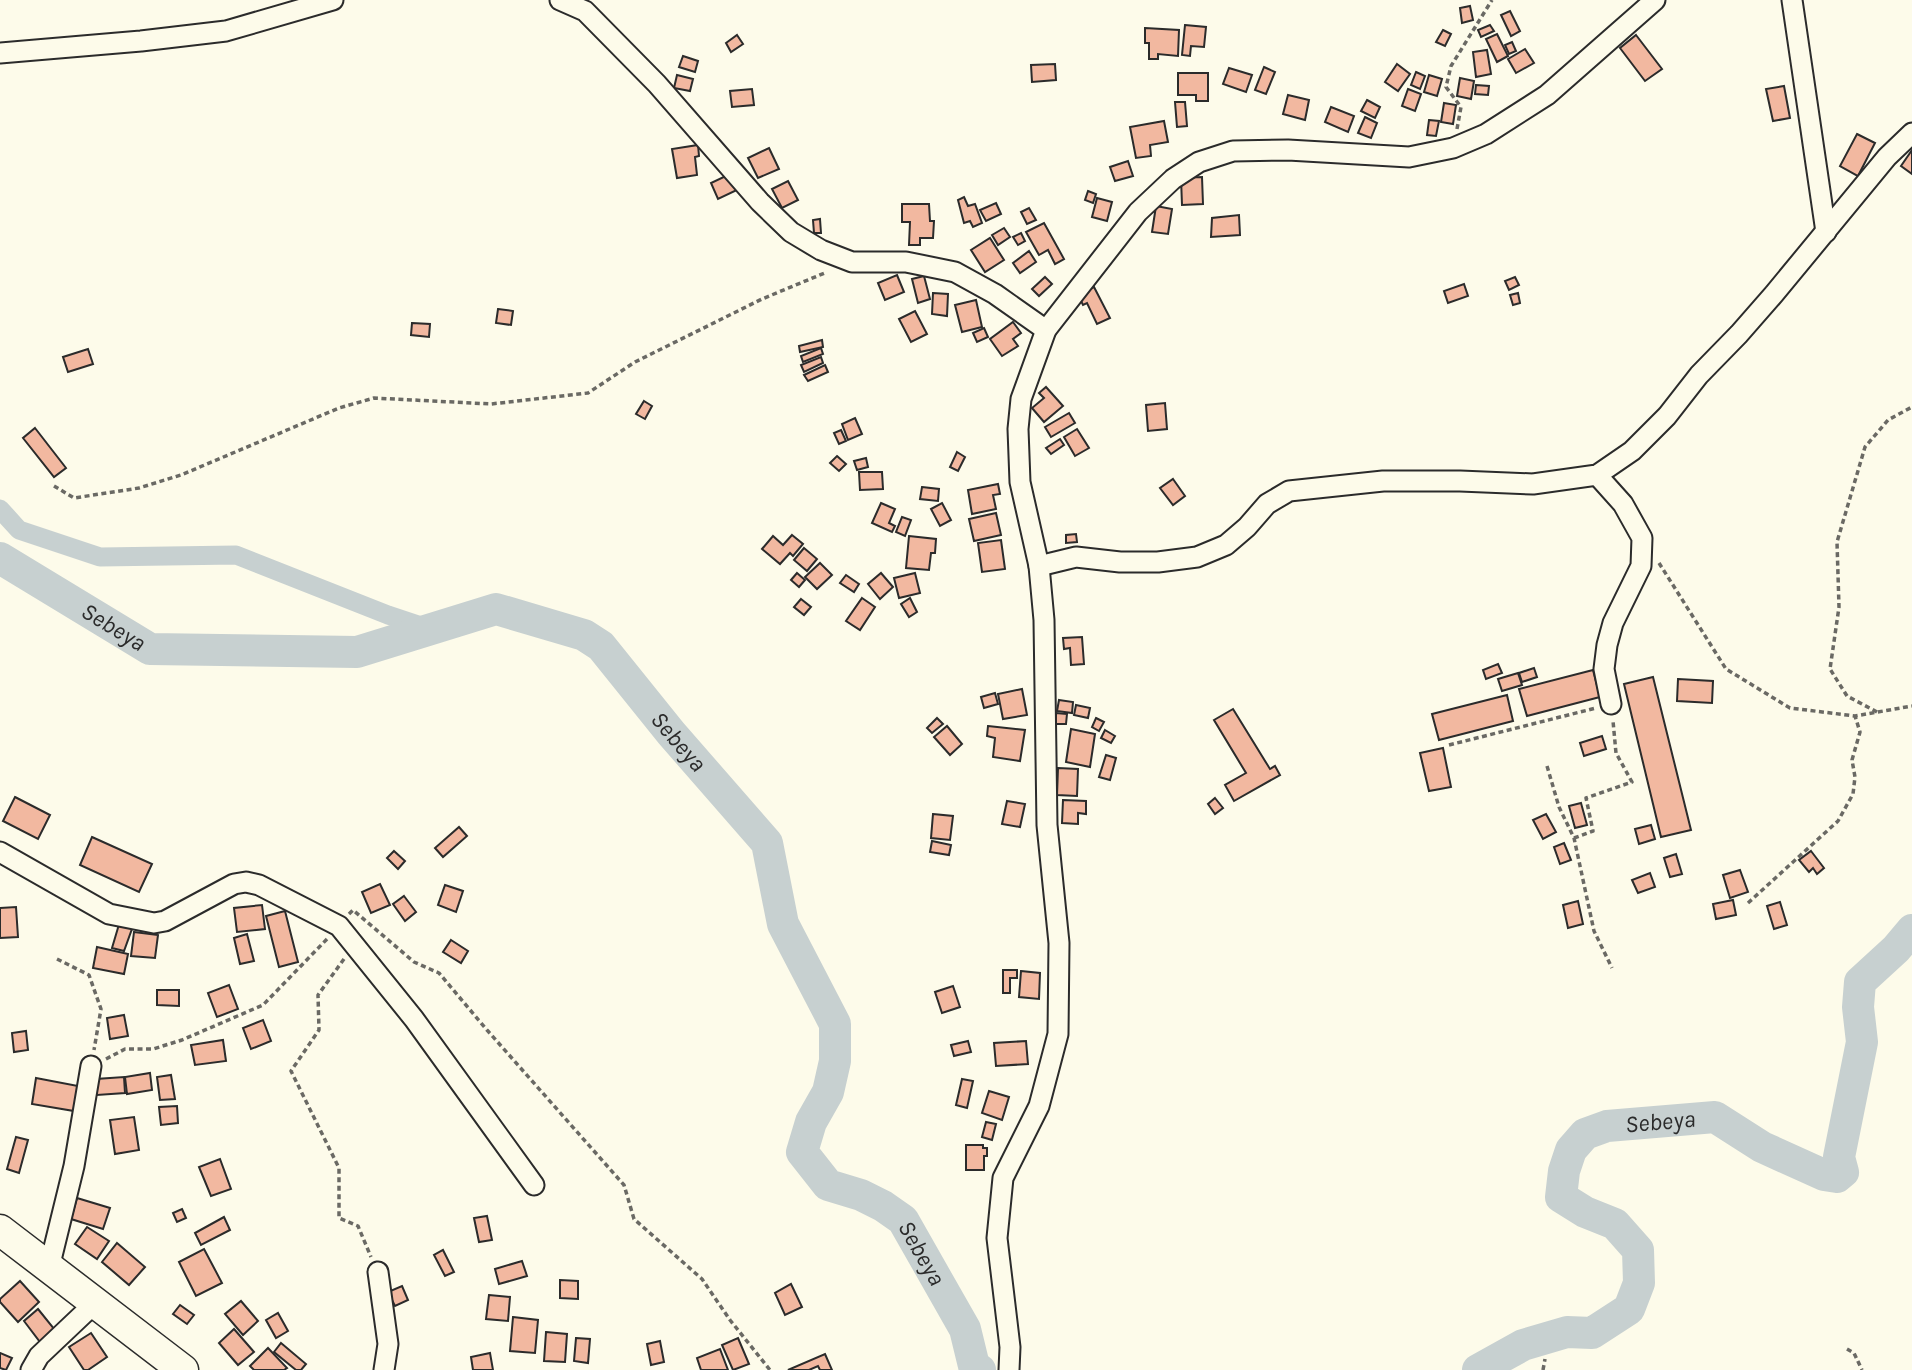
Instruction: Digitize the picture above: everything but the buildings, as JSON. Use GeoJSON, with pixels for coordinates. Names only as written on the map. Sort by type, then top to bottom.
{"type":"FeatureCollection","features":[{"type":"Feature","properties":{"kind":"highway"},"geometry":{"type":"LineString","coordinates":[[0,1230],[183,1370]]}},
{"type":"Feature","properties":{"kind":"street"},"geometry":{"type":"LineString","coordinates":[[0,53],[226,31],[333,0]]}},
{"type":"Feature","properties":{"kind":"street"},"geometry":{"type":"LineString","coordinates":[[560,0],[585,10],[657,84],[760,202],[791,232],[821,250],[852,262],[906,262],[955,272],[995,295],[1045,330]]}},
{"type":"Feature","properties":{"kind":"street"},"geometry":{"type":"LineString","coordinates":[[1009,1370],[1010,1347],[997,1238],[1003,1178],[1039,1106],[1058,1034],[1059,943],[1047,825],[1044,620],[1039,566],[1020,482],[1018,429],[1021,399],[1045,330],[1138,212],[1173,179],[1199,162],[1233,151],[1288,150],[1409,157],[1453,148],[1486,134],[1547,95],[1655,0]]}},
{"type":"Feature","properties":{"kind":"street"},"geometry":{"type":"LineString","coordinates":[[1793,0],[1826,232]]}},
{"type":"Feature","properties":{"kind":"street"},"geometry":{"type":"LineString","coordinates":[[1039,566],[1076,557],[1120,562],[1158,562],[1196,557],[1226,545],[1268,504],[1289,491],[1383,481],[1533,484],[1597,475],[1632,451],[1667,416],[1699,375],[1739,334],[1826,232],[1887,156],[1912,133]]}},
{"type":"Feature","properties":{"kind":"street"},"geometry":{"type":"LineString","coordinates":[[1597,475],[1622,504],[1642,538],[1641,566],[1613,623],[1607,645],[1604,669],[1611,704]]}},
{"type":"Feature","properties":{"kind":"street"},"geometry":{"type":"LineString","coordinates":[[0,852],[109,914],[154,923],[165,921],[234,884],[246,882],[259,884],[338,926],[415,1018],[534,1185]]}},
{"type":"Feature","properties":{"kind":"street"},"geometry":{"type":"LineString","coordinates":[[50,1268],[74,1166],[91,1066]]}},
{"type":"Feature","properties":{"kind":"street"},"geometry":{"type":"LineString","coordinates":[[378,1272],[388,1344],[384,1370]]}},
{"type":"Feature","properties":{"kind":"street"},"geometry":{"type":"LineString","coordinates":[[31,1370],[39,1356],[95,1303]]}},
{"type":"Feature","properties":{"kind":"path"},"geometry":{"type":"LineString","coordinates":[[1453,148],[1461,107],[1446,87],[1448,77],[1451,66],[1492,0]]}},
{"type":"Feature","properties":{"kind":"path"},"geometry":{"type":"LineString","coordinates":[[54,486],[74,498],[139,488],[181,475],[339,408],[374,398],[491,404],[588,393],[647,356],[762,299],[852,262]]}},
{"type":"Feature","properties":{"kind":"path"},"geometry":{"type":"LineString","coordinates":[[1877,712],[1847,696],[1830,669],[1839,607],[1837,542],[1865,447],[1888,420],[1912,407]]}},
{"type":"Feature","properties":{"kind":"path"},"geometry":{"type":"LineString","coordinates":[[1642,538],[1726,669],[1790,708],[1855,716],[1912,706]]}},
{"type":"Feature","properties":{"kind":"path"},"geometry":{"type":"LineString","coordinates":[[1449,746],[1611,704],[1616,753],[1632,782],[1586,798],[1593,831],[1574,838]]}},
{"type":"Feature","properties":{"kind":"path"},"geometry":{"type":"LineString","coordinates":[[1748,903],[1838,821],[1853,793],[1852,760],[1860,732],[1855,716]]}},
{"type":"Feature","properties":{"kind":"path"},"geometry":{"type":"LineString","coordinates":[[1547,766],[1559,807],[1574,838],[1594,931],[1612,968]]}},
{"type":"Feature","properties":{"kind":"path"},"geometry":{"type":"LineString","coordinates":[[91,1066],[125,1049],[153,1049],[182,1040],[263,1005],[353,910],[414,962],[439,972],[624,1185],[634,1219],[702,1279],[730,1320],[770,1370]]}},
{"type":"Feature","properties":{"kind":"path"},"geometry":{"type":"LineString","coordinates":[[57,959],[89,975],[101,1009],[91,1066]]}},
{"type":"Feature","properties":{"kind":"path"},"geometry":{"type":"LineString","coordinates":[[344,959],[317,995],[319,1030],[291,1071],[339,1168],[340,1218],[359,1226],[378,1272]]}},
{"type":"Feature","properties":{"kind":"path"},"geometry":{"type":"LineString","coordinates":[[1847,1349],[1854,1353],[1862,1370]]}},
{"type":"Feature","properties":{"kind":"path"},"geometry":{"type":"LineString","coordinates":[[1543,1370],[1545,1359]]}},
{"type":"Feature","properties":{"kind":"waterway"},"geometry":{"type":"LineString","coordinates":[[0,509],[19,530],[100,557],[236,555],[430,629]]}},
{"type":"Feature","properties":{"kind":"waterway","name":"Sebeya"},"geometry":{"type":"LineString","coordinates":[[0,558],[150,649],[357,652],[496,609],[584,635],[601,646],[671,733],[767,843],[783,924],[835,1024],[835,1061],[828,1092],[811,1122],[802,1152],[828,1185],[861,1195],[903,1220],[965,1329],[974,1366],[980,1370]]}},
{"type":"Feature","properties":{"kind":"waterway","name":"Sebeya"},"geometry":{"type":"LineString","coordinates":[[1478,1370],[1523,1345],[1567,1332],[1592,1333],[1629,1309],[1639,1283],[1638,1250],[1615,1224],[1585,1212],[1561,1197],[1564,1171],[1571,1150],[1585,1134],[1607,1126],[1715,1117],[1762,1147],[1824,1175],[1837,1177],[1843,1172],[1839,1157],[1862,1042],[1858,1007],[1860,982],[1896,949],[1912,930]]}}]}
